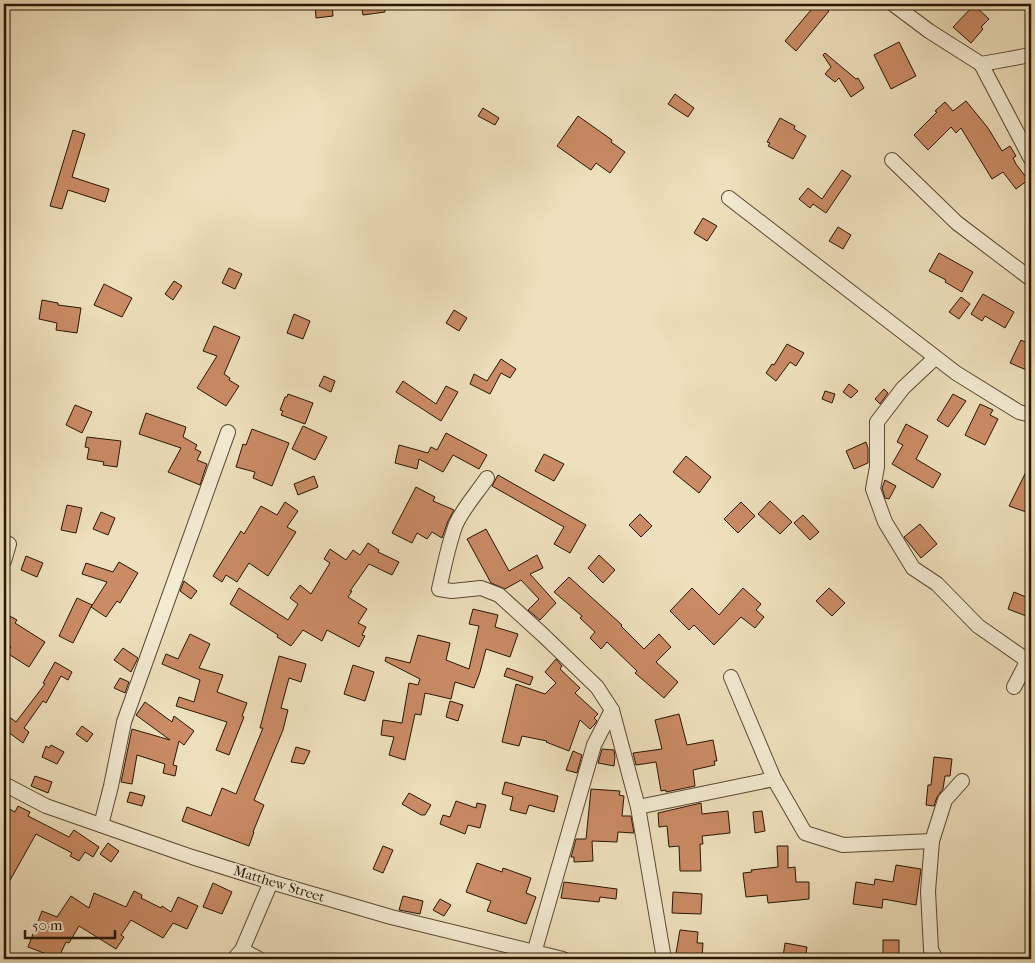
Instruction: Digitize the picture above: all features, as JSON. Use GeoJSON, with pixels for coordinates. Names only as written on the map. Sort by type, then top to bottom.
{"type":"FeatureCollection","features":[{"type":"Feature","properties":{"kind":"street"},"geometry":{"type":"LineString","coordinates":[[893,4],[929,31],[981,64],[1031,159]]}},
{"type":"Feature","properties":{"kind":"street"},"geometry":{"type":"LineString","coordinates":[[981,64],[1031,55]]}},
{"type":"Feature","properties":{"kind":"street"},"geometry":{"type":"LineString","coordinates":[[892,160],[957,223],[1031,279]]}},
{"type":"Feature","properties":{"kind":"street"},"geometry":{"type":"LineString","coordinates":[[729,198],[935,358],[1019,412],[1031,416]]}},
{"type":"Feature","properties":{"kind":"street"},"geometry":{"type":"LineString","coordinates":[[935,358],[903,388],[877,422],[877,467],[874,489],[885,522],[913,568],[937,584],[978,626],[1029,657],[1014,687]]}},
{"type":"Feature","properties":{"kind":"street"},"geometry":{"type":"LineString","coordinates":[[101,825],[124,722],[228,432]]}},
{"type":"Feature","properties":{"kind":"street"},"geometry":{"type":"LineString","coordinates":[[488,478],[468,504],[457,523],[448,550],[439,590],[452,591],[481,588],[499,595],[597,687],[612,710],[638,807],[664,959]]}},
{"type":"Feature","properties":{"kind":"street"},"geometry":{"type":"LineString","coordinates":[[4,561],[9,544]]}},
{"type":"Feature","properties":{"kind":"street"},"geometry":{"type":"LineString","coordinates":[[731,677],[774,779],[805,833],[843,845],[932,841]]}},
{"type":"Feature","properties":{"kind":"street"},"geometry":{"type":"LineString","coordinates":[[534,952],[594,745],[612,710]]}},
{"type":"Feature","properties":{"kind":"street"},"geometry":{"type":"LineString","coordinates":[[638,807],[774,779]]}},
{"type":"Feature","properties":{"kind":"street"},"geometry":{"type":"LineString","coordinates":[[936,959],[931,950],[928,891],[932,841],[945,800],[962,781]]}},
{"type":"Feature","properties":{"kind":"street","name":"Matthew Street"},"geometry":{"type":"LineString","coordinates":[[4,784],[46,806],[271,882],[391,917],[563,959]]}},
{"type":"Feature","properties":{"kind":"street"},"geometry":{"type":"LineString","coordinates":[[259,959],[238,955],[271,882]]}},
{"type":"Feature","properties":{"kind":"building"},"geometry":{"type":"Polygon","coordinates":[[[315,4],[332,4],[333,16],[316,18],[315,4]]]}},
{"type":"Feature","properties":{"kind":"building"},"geometry":{"type":"Polygon","coordinates":[[[361,4],[384,4],[385,12],[363,15],[361,4]]]}},
{"type":"Feature","properties":{"kind":"building"},"geometry":{"type":"Polygon","coordinates":[[[816,4],[820,4],[829,11],[796,51],[785,41],[816,4]]]}},
{"type":"Feature","properties":{"kind":"building"},"geometry":{"type":"Polygon","coordinates":[[[974,5],[989,19],[981,27],[983,29],[971,43],[953,27],[974,5]]]}},
{"type":"Feature","properties":{"kind":"building"},"geometry":{"type":"Polygon","coordinates":[[[899,42],[916,76],[891,89],[874,55],[899,42]]]}},
{"type":"Feature","properties":{"kind":"building"},"geometry":{"type":"Polygon","coordinates":[[[825,53],[856,79],[858,78],[864,88],[851,97],[839,78],[835,82],[825,74],[831,67],[823,55],[825,53]]]}},
{"type":"Feature","properties":{"kind":"building"},"geometry":{"type":"Polygon","coordinates":[[[675,94],[694,108],[688,117],[668,104],[675,94]]]}},
{"type":"Feature","properties":{"kind":"building"},"geometry":{"type":"Polygon","coordinates":[[[966,101],[988,128],[1002,151],[1010,146],[1016,156],[1013,158],[1016,164],[1028,180],[1016,189],[1003,172],[992,179],[961,128],[956,133],[951,127],[928,150],[914,135],[945,102],[953,111],[966,101]]]}},
{"type":"Feature","properties":{"kind":"building"},"geometry":{"type":"Polygon","coordinates":[[[483,108],[499,118],[495,125],[478,116],[483,108]]]}},
{"type":"Feature","properties":{"kind":"building"},"geometry":{"type":"Polygon","coordinates":[[[578,116],[612,140],[611,142],[625,152],[610,173],[596,163],[591,170],[557,146],[578,116]]]}},
{"type":"Feature","properties":{"kind":"building"},"geometry":{"type":"Polygon","coordinates":[[[780,118],[795,126],[794,129],[806,136],[793,159],[768,146],[770,143],[767,142],[780,118]]]}},
{"type":"Feature","properties":{"kind":"building"},"geometry":{"type":"Polygon","coordinates":[[[73,130],[85,134],[72,177],[109,189],[105,202],[68,190],[62,209],[50,206],[73,130]]]}},
{"type":"Feature","properties":{"kind":"building"},"geometry":{"type":"Polygon","coordinates":[[[842,170],[851,176],[826,213],[813,204],[810,208],[799,199],[808,188],[822,199],[842,170]]]}},
{"type":"Feature","properties":{"kind":"building"},"geometry":{"type":"Polygon","coordinates":[[[703,218],[717,226],[707,241],[694,233],[703,218]]]}},
{"type":"Feature","properties":{"kind":"building"},"geometry":{"type":"Polygon","coordinates":[[[838,227],[851,235],[843,249],[829,241],[838,227]]]}},
{"type":"Feature","properties":{"kind":"building"},"geometry":{"type":"Polygon","coordinates":[[[939,253],[973,272],[962,292],[945,282],[946,280],[929,271],[939,253]]]}},
{"type":"Feature","properties":{"kind":"building"},"geometry":{"type":"Polygon","coordinates":[[[229,268],[242,274],[235,289],[222,283],[229,268]]]}},
{"type":"Feature","properties":{"kind":"building"},"geometry":{"type":"Polygon","coordinates":[[[174,281],[182,286],[173,300],[165,294],[174,281]]]}},
{"type":"Feature","properties":{"kind":"building"},"geometry":{"type":"Polygon","coordinates":[[[104,284],[132,298],[122,317],[94,305],[104,284]]]}},
{"type":"Feature","properties":{"kind":"building"},"geometry":{"type":"Polygon","coordinates":[[[983,294],[1014,312],[1005,328],[985,316],[982,321],[971,314],[983,294]]]}},
{"type":"Feature","properties":{"kind":"building"},"geometry":{"type":"Polygon","coordinates":[[[961,297],[970,304],[959,319],[949,312],[961,297]]]}},
{"type":"Feature","properties":{"kind":"building"},"geometry":{"type":"Polygon","coordinates":[[[42,300],[58,303],[58,305],[81,308],[77,333],[56,330],[57,323],[39,319],[42,300]]]}},
{"type":"Feature","properties":{"kind":"building"},"geometry":{"type":"Polygon","coordinates":[[[454,310],[467,318],[459,331],[446,323],[454,310]]]}},
{"type":"Feature","properties":{"kind":"building"},"geometry":{"type":"Polygon","coordinates":[[[294,314],[310,321],[303,339],[287,333],[294,314]]]}},
{"type":"Feature","properties":{"kind":"building"},"geometry":{"type":"Polygon","coordinates":[[[214,326],[240,337],[224,374],[230,378],[229,380],[239,386],[226,406],[197,388],[217,356],[203,351],[214,326]]]}},
{"type":"Feature","properties":{"kind":"building"},"geometry":{"type":"Polygon","coordinates":[[[1021,340],[1031,345],[1031,372],[1010,363],[1021,340]]]}},
{"type":"Feature","properties":{"kind":"building"},"geometry":{"type":"Polygon","coordinates":[[[787,344],[804,353],[796,366],[790,362],[776,381],[766,373],[772,364],[774,365],[787,344]]]}},
{"type":"Feature","properties":{"kind":"building"},"geometry":{"type":"Polygon","coordinates":[[[501,359],[516,369],[510,378],[501,373],[490,394],[470,384],[474,374],[487,381],[501,359]]]}},
{"type":"Feature","properties":{"kind":"building"},"geometry":{"type":"Polygon","coordinates":[[[324,376],[335,381],[331,392],[319,386],[324,376]]]}},
{"type":"Feature","properties":{"kind":"building"},"geometry":{"type":"Polygon","coordinates":[[[403,381],[436,404],[446,386],[458,392],[441,421],[396,392],[403,381]]]}},
{"type":"Feature","properties":{"kind":"building"},"geometry":{"type":"Polygon","coordinates":[[[849,384],[858,391],[851,398],[843,392],[849,384]]]}},
{"type":"Feature","properties":{"kind":"building"},"geometry":{"type":"Polygon","coordinates":[[[884,389],[888,393],[880,404],[875,399],[884,389]]]}},
{"type":"Feature","properties":{"kind":"building"},"geometry":{"type":"Polygon","coordinates":[[[825,391],[835,394],[832,403],[822,399],[825,391]]]}},
{"type":"Feature","properties":{"kind":"building"},"geometry":{"type":"Polygon","coordinates":[[[288,394],[313,403],[305,424],[281,415],[283,411],[280,410],[288,394]]]}},
{"type":"Feature","properties":{"kind":"building"},"geometry":{"type":"Polygon","coordinates":[[[953,394],[966,401],[948,427],[937,420],[953,394]]]}},
{"type":"Feature","properties":{"kind":"building"},"geometry":{"type":"Polygon","coordinates":[[[980,404],[993,410],[990,415],[998,419],[985,445],[965,435],[980,404]]]}},
{"type":"Feature","properties":{"kind":"building"},"geometry":{"type":"Polygon","coordinates":[[[75,405],[92,412],[82,433],[66,425],[75,405]]]}},
{"type":"Feature","properties":{"kind":"building"},"geometry":{"type":"Polygon","coordinates":[[[146,413],[186,427],[183,437],[197,445],[195,449],[201,452],[197,460],[207,464],[200,485],[168,472],[181,448],[139,434],[146,413]]]}},
{"type":"Feature","properties":{"kind":"building"},"geometry":{"type":"Polygon","coordinates":[[[906,424],[928,436],[916,459],[941,474],[933,488],[892,464],[903,445],[897,442],[906,424]]]}},
{"type":"Feature","properties":{"kind":"building"},"geometry":{"type":"Polygon","coordinates":[[[303,426],[327,437],[315,460],[292,449],[303,426]]]}},
{"type":"Feature","properties":{"kind":"building"},"geometry":{"type":"Polygon","coordinates":[[[252,429],[289,443],[272,486],[253,478],[255,472],[236,467],[243,444],[246,445],[252,429]]]}},
{"type":"Feature","properties":{"kind":"building"},"geometry":{"type":"Polygon","coordinates":[[[446,433],[487,455],[479,469],[453,455],[443,472],[419,459],[417,469],[395,463],[399,445],[428,453],[431,447],[437,450],[446,433]]]}},
{"type":"Feature","properties":{"kind":"building"},"geometry":{"type":"Polygon","coordinates":[[[87,437],[121,441],[117,467],[103,465],[104,462],[87,459],[89,448],[85,447],[87,437]]]}},
{"type":"Feature","properties":{"kind":"building"},"geometry":{"type":"Polygon","coordinates":[[[866,442],[868,463],[854,469],[846,451],[866,442]]]}},
{"type":"Feature","properties":{"kind":"building"},"geometry":{"type":"Polygon","coordinates":[[[544,454],[564,464],[554,481],[535,471],[544,454]]]}},
{"type":"Feature","properties":{"kind":"building"},"geometry":{"type":"Polygon","coordinates":[[[686,456],[711,477],[699,493],[673,472],[686,456]]]}},
{"type":"Feature","properties":{"kind":"building"},"geometry":{"type":"Polygon","coordinates":[[[1031,462],[1031,508],[1029,513],[1009,506],[1031,462]]]}},
{"type":"Feature","properties":{"kind":"building"},"geometry":{"type":"Polygon","coordinates":[[[498,475],[586,525],[570,553],[554,544],[564,527],[492,486],[498,475]]]}},
{"type":"Feature","properties":{"kind":"building"},"geometry":{"type":"Polygon","coordinates":[[[314,476],[318,487],[298,495],[294,484],[314,476]]]}},
{"type":"Feature","properties":{"kind":"building"},"geometry":{"type":"Polygon","coordinates":[[[885,480],[896,486],[889,499],[885,498],[882,488],[885,480]]]}},
{"type":"Feature","properties":{"kind":"building"},"geometry":{"type":"Polygon","coordinates":[[[416,487],[435,497],[433,501],[454,510],[442,538],[432,532],[427,539],[417,533],[412,543],[392,533],[416,487]]]}},
{"type":"Feature","properties":{"kind":"building"},"geometry":{"type":"Polygon","coordinates":[[[770,501],[792,522],[780,534],[758,514],[770,501]]]}},
{"type":"Feature","properties":{"kind":"building"},"geometry":{"type":"Polygon","coordinates":[[[285,502],[298,511],[287,527],[296,532],[268,576],[249,563],[237,582],[226,575],[222,582],[213,576],[241,531],[244,534],[261,506],[277,515],[285,502]]]}},
{"type":"Feature","properties":{"kind":"building"},"geometry":{"type":"Polygon","coordinates":[[[741,502],[755,516],[738,533],[724,519],[741,502]]]}},
{"type":"Feature","properties":{"kind":"building"},"geometry":{"type":"Polygon","coordinates":[[[67,505],[82,508],[76,533],[61,530],[67,505]]]}},
{"type":"Feature","properties":{"kind":"building"},"geometry":{"type":"Polygon","coordinates":[[[101,512],[115,518],[108,535],[93,529],[101,512]]]}},
{"type":"Feature","properties":{"kind":"building"},"geometry":{"type":"Polygon","coordinates":[[[640,514],[652,526],[641,537],[629,525],[640,514]]]}},
{"type":"Feature","properties":{"kind":"building"},"geometry":{"type":"Polygon","coordinates":[[[803,515],[819,532],[810,540],[794,523],[803,515]]]}},
{"type":"Feature","properties":{"kind":"building"},"geometry":{"type":"Polygon","coordinates":[[[920,524],[937,544],[921,558],[904,537],[920,524]]]}},
{"type":"Feature","properties":{"kind":"building"},"geometry":{"type":"Polygon","coordinates":[[[486,529],[509,571],[537,555],[543,568],[530,574],[556,603],[540,620],[528,610],[539,599],[521,580],[505,589],[491,583],[467,539],[486,529]]]}},
{"type":"Feature","properties":{"kind":"building"},"geometry":{"type":"Polygon","coordinates":[[[368,543],[379,550],[378,552],[399,562],[392,575],[369,564],[350,591],[352,591],[348,597],[367,609],[358,623],[366,627],[362,635],[365,636],[359,647],[327,630],[322,641],[303,630],[291,646],[277,637],[278,635],[230,604],[239,588],[288,620],[298,604],[290,598],[300,585],[311,594],[330,563],[324,559],[330,549],[346,560],[353,550],[360,555],[368,543]]]}},
{"type":"Feature","properties":{"kind":"building"},"geometry":{"type":"Polygon","coordinates":[[[599,555],[615,570],[603,583],[588,568],[599,555]]]}},
{"type":"Feature","properties":{"kind":"building"},"geometry":{"type":"Polygon","coordinates":[[[26,556],[43,563],[37,577],[21,570],[26,556]]]}},
{"type":"Feature","properties":{"kind":"building"},"geometry":{"type":"Polygon","coordinates":[[[119,562],[138,573],[120,603],[117,601],[106,617],[91,607],[107,582],[82,574],[86,563],[113,572],[119,562]]]}},
{"type":"Feature","properties":{"kind":"building"},"geometry":{"type":"Polygon","coordinates":[[[569,577],[622,625],[644,649],[659,634],[671,647],[656,662],[678,682],[664,698],[635,673],[637,671],[607,642],[601,649],[590,638],[595,632],[580,618],[582,616],[554,592],[569,577]]]}},
{"type":"Feature","properties":{"kind":"building"},"geometry":{"type":"Polygon","coordinates":[[[184,581],[197,591],[191,599],[180,591],[184,581]]]}},
{"type":"Feature","properties":{"kind":"building"},"geometry":{"type":"Polygon","coordinates":[[[692,588],[719,615],[743,588],[761,604],[756,610],[764,617],[755,628],[741,617],[714,645],[694,625],[689,630],[670,611],[692,588]]]}},
{"type":"Feature","properties":{"kind":"building"},"geometry":{"type":"Polygon","coordinates":[[[829,588],[845,603],[832,616],[816,601],[829,588]]]}},
{"type":"Feature","properties":{"kind":"building"},"geometry":{"type":"Polygon","coordinates":[[[1014,592],[1031,599],[1026,616],[1008,609],[1014,592]]]}},
{"type":"Feature","properties":{"kind":"building"},"geometry":{"type":"Polygon","coordinates":[[[77,598],[92,605],[73,643],[59,636],[77,598]]]}},
{"type":"Feature","properties":{"kind":"building"},"geometry":{"type":"Polygon","coordinates":[[[473,609],[498,615],[495,627],[518,634],[510,657],[486,649],[474,688],[455,682],[451,699],[425,693],[421,715],[415,714],[405,760],[389,755],[394,737],[381,735],[383,720],[402,723],[409,683],[418,685],[420,679],[385,661],[386,657],[410,663],[418,635],[450,643],[446,660],[469,669],[479,626],[469,624],[473,609]]]}},
{"type":"Feature","properties":{"kind":"building"},"geometry":{"type":"Polygon","coordinates":[[[4,613],[17,620],[15,623],[45,642],[29,667],[7,653],[11,647],[4,643],[4,613]]]}},
{"type":"Feature","properties":{"kind":"building"},"geometry":{"type":"Polygon","coordinates":[[[190,634],[210,644],[199,668],[223,675],[217,692],[247,703],[242,716],[244,717],[229,755],[216,750],[227,722],[176,706],[179,697],[194,702],[200,680],[162,664],[166,654],[178,659],[190,634]]]}},
{"type":"Feature","properties":{"kind":"building"},"geometry":{"type":"Polygon","coordinates":[[[123,648],[138,658],[131,672],[114,660],[123,648]]]}},
{"type":"Feature","properties":{"kind":"building"},"geometry":{"type":"Polygon","coordinates":[[[279,656],[306,664],[301,682],[289,678],[281,708],[288,710],[283,730],[254,800],[264,805],[249,846],[182,821],[187,807],[211,816],[222,788],[236,794],[263,728],[260,728],[279,656]]]}},
{"type":"Feature","properties":{"kind":"building"},"geometry":{"type":"Polygon","coordinates":[[[556,659],[562,666],[560,669],[580,688],[575,693],[598,714],[594,718],[597,721],[590,729],[580,720],[569,751],[547,741],[522,736],[519,746],[502,742],[516,684],[545,694],[556,683],[545,672],[556,659]]]}},
{"type":"Feature","properties":{"kind":"building"},"geometry":{"type":"Polygon","coordinates":[[[55,662],[72,672],[68,680],[61,676],[46,703],[43,701],[24,728],[29,732],[23,743],[4,729],[4,713],[16,722],[45,684],[43,683],[55,662]]]}},
{"type":"Feature","properties":{"kind":"building"},"geometry":{"type":"Polygon","coordinates":[[[353,665],[374,672],[365,701],[344,694],[353,665]]]}},
{"type":"Feature","properties":{"kind":"building"},"geometry":{"type":"Polygon","coordinates":[[[507,668],[533,677],[530,685],[504,676],[507,668]]]}},
{"type":"Feature","properties":{"kind":"building"},"geometry":{"type":"Polygon","coordinates":[[[120,678],[129,682],[125,693],[114,688],[120,678]]]}},
{"type":"Feature","properties":{"kind":"building"},"geometry":{"type":"Polygon","coordinates":[[[450,701],[463,705],[458,721],[446,717],[450,701]]]}},
{"type":"Feature","properties":{"kind":"building"},"geometry":{"type":"Polygon","coordinates":[[[145,702],[172,722],[174,716],[194,731],[184,745],[179,741],[173,765],[177,766],[175,776],[163,773],[165,764],[137,755],[132,784],[121,782],[132,729],[170,740],[136,715],[145,702]]]}},
{"type":"Feature","properties":{"kind":"building"},"geometry":{"type":"Polygon","coordinates":[[[679,714],[687,745],[713,740],[717,761],[714,761],[715,765],[693,770],[695,786],[666,792],[666,790],[661,791],[656,762],[636,765],[633,753],[662,749],[655,720],[679,714]]]}},
{"type":"Feature","properties":{"kind":"building"},"geometry":{"type":"Polygon","coordinates":[[[82,726],[93,734],[87,742],[76,734],[82,726]]]}},
{"type":"Feature","properties":{"kind":"building"},"geometry":{"type":"Polygon","coordinates":[[[51,745],[64,752],[57,764],[42,757],[46,746],[49,748],[51,745]]]}},
{"type":"Feature","properties":{"kind":"building"},"geometry":{"type":"Polygon","coordinates":[[[296,747],[310,751],[304,764],[291,762],[296,747]]]}},
{"type":"Feature","properties":{"kind":"building"},"geometry":{"type":"Polygon","coordinates":[[[602,749],[614,750],[614,766],[598,763],[602,749]]]}},
{"type":"Feature","properties":{"kind":"building"},"geometry":{"type":"Polygon","coordinates":[[[573,751],[582,755],[577,773],[566,770],[573,751]]]}},
{"type":"Feature","properties":{"kind":"building"},"geometry":{"type":"Polygon","coordinates":[[[934,757],[952,759],[950,776],[945,776],[943,789],[937,797],[934,806],[926,805],[928,785],[931,785],[934,757]]]}},
{"type":"Feature","properties":{"kind":"building"},"geometry":{"type":"Polygon","coordinates":[[[35,776],[52,782],[48,793],[31,786],[35,776]]]}},
{"type":"Feature","properties":{"kind":"building"},"geometry":{"type":"Polygon","coordinates":[[[505,782],[558,796],[554,812],[529,805],[526,814],[510,810],[513,797],[502,794],[505,782]]]}},
{"type":"Feature","properties":{"kind":"building"},"geometry":{"type":"Polygon","coordinates":[[[591,789],[620,791],[619,795],[624,796],[622,816],[631,816],[634,833],[618,832],[617,842],[592,841],[593,861],[574,862],[574,857],[571,857],[576,839],[586,839],[591,789]]]}},
{"type":"Feature","properties":{"kind":"building"},"geometry":{"type":"Polygon","coordinates":[[[130,792],[145,796],[142,806],[127,802],[130,792]]]}},
{"type":"Feature","properties":{"kind":"building"},"geometry":{"type":"Polygon","coordinates":[[[409,793],[431,805],[425,815],[421,815],[402,804],[409,793]]]}},
{"type":"Feature","properties":{"kind":"building"},"geometry":{"type":"Polygon","coordinates":[[[456,801],[476,808],[477,803],[486,805],[480,828],[468,825],[465,834],[440,824],[443,815],[450,817],[456,801]]]}},
{"type":"Feature","properties":{"kind":"building"},"geometry":{"type":"Polygon","coordinates":[[[701,803],[702,814],[728,811],[730,833],[702,836],[703,844],[700,844],[701,871],[680,871],[679,846],[669,847],[667,826],[659,827],[658,813],[701,803]]]}},
{"type":"Feature","properties":{"kind":"building"},"geometry":{"type":"Polygon","coordinates":[[[4,806],[15,812],[18,806],[30,812],[28,816],[69,837],[74,830],[99,847],[93,857],[85,852],[79,861],[70,856],[72,853],[36,834],[4,891],[4,806]]]}},
{"type":"Feature","properties":{"kind":"building"},"geometry":{"type":"Polygon","coordinates":[[[762,811],[765,831],[755,833],[753,812],[762,811]]]}},
{"type":"Feature","properties":{"kind":"building"},"geometry":{"type":"Polygon","coordinates":[[[108,843],[119,851],[111,862],[100,854],[108,843]]]}},
{"type":"Feature","properties":{"kind":"building"},"geometry":{"type":"Polygon","coordinates":[[[383,846],[393,850],[383,873],[373,869],[383,846]]]}},
{"type":"Feature","properties":{"kind":"building"},"geometry":{"type":"Polygon","coordinates":[[[777,846],[788,846],[788,868],[795,867],[796,882],[809,882],[809,899],[768,903],[767,895],[746,897],[743,873],[752,872],[751,870],[778,867],[777,846]]]}},
{"type":"Feature","properties":{"kind":"building"},"geometry":{"type":"Polygon","coordinates":[[[477,863],[502,872],[503,868],[531,878],[526,893],[536,897],[526,924],[487,911],[491,901],[466,892],[477,863]]]}},
{"type":"Feature","properties":{"kind":"building"},"geometry":{"type":"Polygon","coordinates":[[[896,865],[921,869],[916,905],[883,899],[882,908],[853,904],[856,882],[874,885],[875,879],[893,882],[896,865]]]}},
{"type":"Feature","properties":{"kind":"building"},"geometry":{"type":"Polygon","coordinates":[[[564,882],[617,889],[616,899],[600,897],[599,902],[561,898],[564,882]]]}},
{"type":"Feature","properties":{"kind":"building"},"geometry":{"type":"Polygon","coordinates":[[[213,883],[232,892],[222,914],[203,907],[213,883]]]}},
{"type":"Feature","properties":{"kind":"building"},"geometry":{"type":"Polygon","coordinates":[[[134,891],[142,895],[141,898],[161,908],[162,906],[171,912],[178,897],[198,906],[187,929],[173,923],[163,938],[131,920],[121,935],[124,937],[116,949],[79,926],[69,943],[66,942],[58,959],[47,959],[49,955],[28,947],[42,911],[57,917],[71,896],[89,908],[94,893],[126,907],[134,891]]]}},
{"type":"Feature","properties":{"kind":"building"},"geometry":{"type":"Polygon","coordinates":[[[673,892],[702,894],[701,914],[672,913],[673,892]]]}},
{"type":"Feature","properties":{"kind":"building"},"geometry":{"type":"Polygon","coordinates":[[[403,896],[423,901],[420,914],[399,910],[403,896]]]}},
{"type":"Feature","properties":{"kind":"building"},"geometry":{"type":"Polygon","coordinates":[[[440,899],[451,905],[444,916],[433,910],[440,899]]]}},
{"type":"Feature","properties":{"kind":"building"},"geometry":{"type":"Polygon","coordinates":[[[680,930],[698,932],[697,943],[703,943],[702,959],[675,959],[680,930]]]}},
{"type":"Feature","properties":{"kind":"building"},"geometry":{"type":"Polygon","coordinates":[[[883,940],[899,940],[899,956],[883,956],[883,940]]]}},
{"type":"Feature","properties":{"kind":"building"},"geometry":{"type":"Polygon","coordinates":[[[785,943],[807,947],[805,959],[783,957],[785,943]]]}}]}
